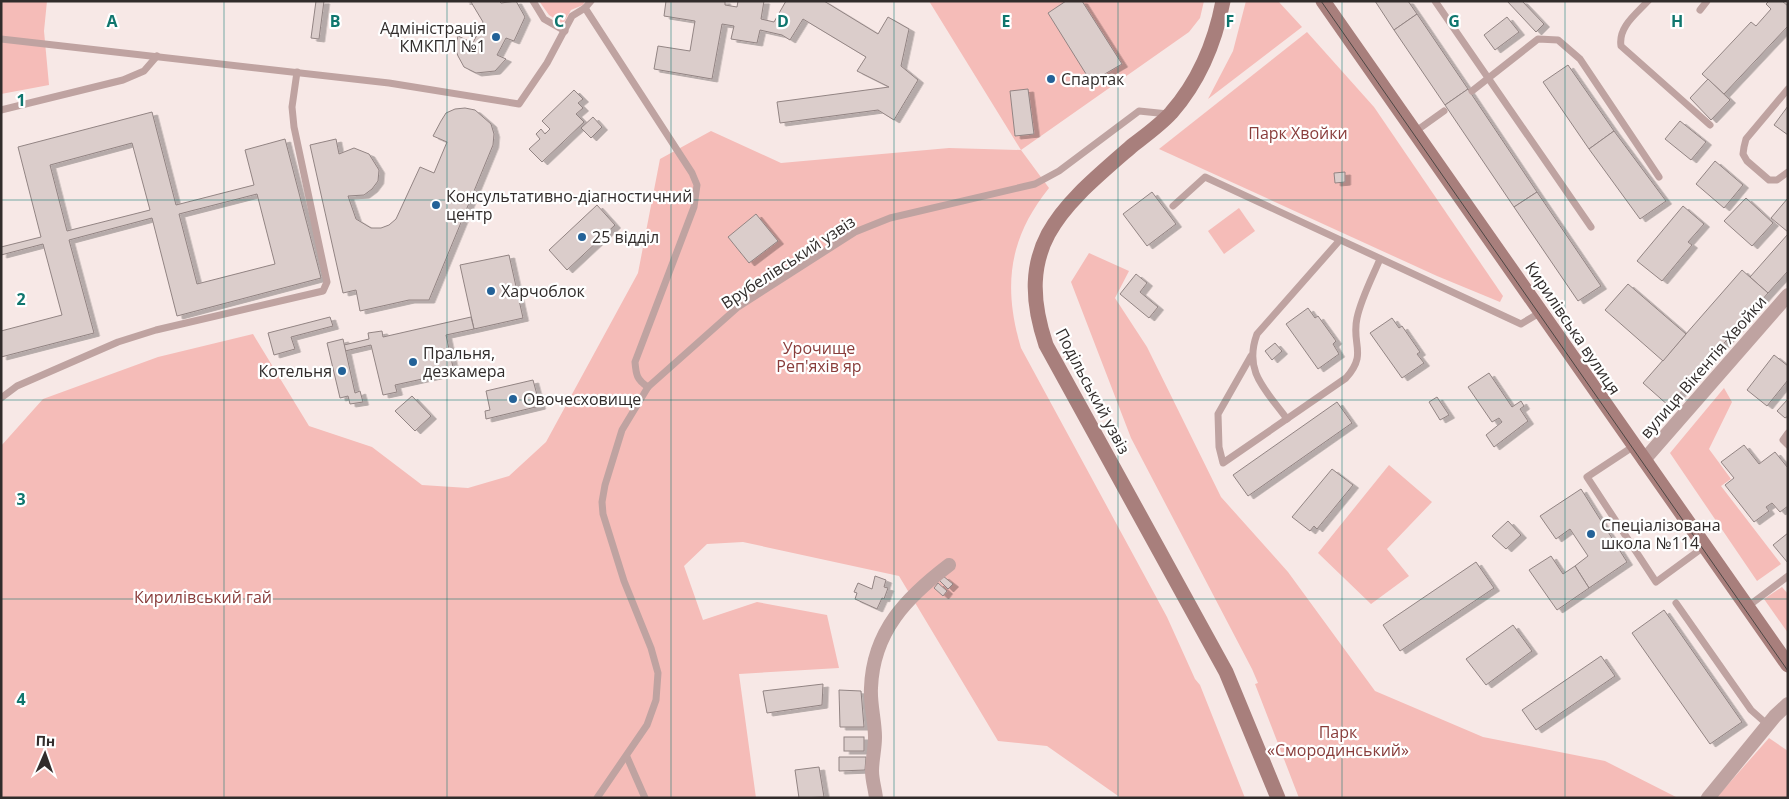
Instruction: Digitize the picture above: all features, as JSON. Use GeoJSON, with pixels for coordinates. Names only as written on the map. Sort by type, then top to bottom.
{"type":"FeatureCollection","features":[{"type":"Feature","properties":{"kind":"street","name":"Подільський узвіз"},"geometry":{"type":"LineString","coordinates":[[1223,1],[1210,52],[1192,85],[1170,114],[1084,187],[1064,208],[1049,231],[1038,260],[1034,290],[1038,320],[1046,345],[1226,672],[1278,798]]}},
{"type":"Feature","properties":{"kind":"street","name":"Кирилівська вулиця"},"geometry":{"type":"LineString","coordinates":[[1327,4],[1788,666]]}},
{"type":"Feature","properties":{"kind":"street","name":"вулиця Вікентія Хвойки"},"geometry":{"type":"LineString","coordinates":[[1644,460],[1788,295]]}},
{"type":"Feature","properties":{"kind":"street"},"geometry":{"type":"LineString","coordinates":[[876,798],[872,772],[875,738],[870,690],[873,663],[881,640],[893,618],[918,589],[949,565]]}},
{"type":"Feature","properties":{"kind":"street"},"geometry":{"type":"LineString","coordinates":[[1708,798],[1768,725],[1788,704]]}},
{"type":"Feature","properties":{"kind":"lane"},"geometry":{"type":"LineString","coordinates":[[532,1],[544,19],[565,31]]}},
{"type":"Feature","properties":{"kind":"lane"},"geometry":{"type":"LineString","coordinates":[[1,39],[431,88],[519,104],[547,63],[572,16],[585,8],[591,1]]}},
{"type":"Feature","properties":{"kind":"lane"},"geometry":{"type":"LineString","coordinates":[[1434,1],[1591,227]]}},
{"type":"Feature","properties":{"kind":"lane"},"geometry":{"type":"LineString","coordinates":[[1648,1],[1625,26],[1621,33],[1621,46],[1710,125]]}},
{"type":"Feature","properties":{"kind":"lane"},"geometry":{"type":"LineString","coordinates":[[1700,10],[1707,1]]}},
{"type":"Feature","properties":{"kind":"lane"},"geometry":{"type":"LineString","coordinates":[[585,8],[692,173],[697,185],[694,207],[635,362],[636,374],[640,382],[648,387]]}},
{"type":"Feature","properties":{"kind":"lane"},"geometry":{"type":"LineString","coordinates":[[1472,91],[1538,39],[1558,40],[1580,59],[1660,177]]}},
{"type":"Feature","properties":{"kind":"lane"},"geometry":{"type":"LineString","coordinates":[[1,110],[123,80],[144,71],[157,56]]}},
{"type":"Feature","properties":{"kind":"lane"},"geometry":{"type":"LineString","coordinates":[[1,398],[17,386],[118,342],[156,330],[323,291],[326,282],[294,127],[293,100],[297,72]]}},
{"type":"Feature","properties":{"kind":"lane"},"geometry":{"type":"LineString","coordinates":[[1788,89],[1746,139],[1743,154],[1747,161],[1770,180],[1777,180],[1788,172]]}},
{"type":"Feature","properties":{"kind":"lane","name":"Врубелівський узвіз"},"geometry":{"type":"LineString","coordinates":[[597,798],[648,725],[656,700],[658,673],[651,648],[621,571],[603,514],[602,502],[605,485],[622,430],[648,387],[738,307],[855,232],[890,218],[1035,184],[1059,171],[1139,111],[1170,114]]}},
{"type":"Feature","properties":{"kind":"lane"},"geometry":{"type":"LineString","coordinates":[[1416,131],[1444,111]]}},
{"type":"Feature","properties":{"kind":"lane"},"geometry":{"type":"LineString","coordinates":[[1173,206],[1205,177],[1339,241],[1521,324],[1541,312]]}},
{"type":"Feature","properties":{"kind":"lane"},"geometry":{"type":"LineString","coordinates":[[1339,241],[1258,334],[1251,356],[1218,414],[1219,447],[1223,463],[1346,378],[1355,367],[1358,359],[1357,318],[1380,259]]}},
{"type":"Feature","properties":{"kind":"lane"},"geometry":{"type":"LineString","coordinates":[[1251,356],[1255,375],[1287,419]]}},
{"type":"Feature","properties":{"kind":"lane"},"geometry":{"type":"LineString","coordinates":[[1788,433],[1783,440],[1788,445]]}},
{"type":"Feature","properties":{"kind":"lane"},"geometry":{"type":"LineString","coordinates":[[1634,446],[1587,477],[1656,582],[1705,546]]}},
{"type":"Feature","properties":{"kind":"lane"},"geometry":{"type":"LineString","coordinates":[[1747,607],[1788,576]]}},
{"type":"Feature","properties":{"kind":"lane"},"geometry":{"type":"LineString","coordinates":[[1676,603],[1750,710],[1768,725]]}},
{"type":"Feature","properties":{"kind":"lane"},"geometry":{"type":"LineString","coordinates":[[627,757],[645,798]]}},
{"type":"Feature","properties":{"kind":"green space"},"geometry":{"type":"Polygon","coordinates":[[[1,1],[47,1],[44,31],[49,85],[1,94],[1,1]]]}},
{"type":"Feature","properties":{"kind":"green space"},"geometry":{"type":"Polygon","coordinates":[[[539,1],[585,1],[583,5],[571,10],[563,24],[549,15],[539,1]]]}},
{"type":"Feature","properties":{"kind":"green space","name":"Спартак"},"geometry":{"type":"Polygon","coordinates":[[[929,1],[1204,1],[1200,18],[1189,32],[1021,150],[929,1]]]}},
{"type":"Feature","properties":{"kind":"green space","name":"Парк Хвойки"},"geometry":{"type":"Polygon","coordinates":[[[1246,1],[1278,1],[1302,27],[1208,99],[1233,51],[1246,1]]]}},
{"type":"Feature","properties":{"kind":"green space","name":"Парк Хвойки"},"geometry":{"type":"Polygon","coordinates":[[[1307,32],[1374,107],[1503,296],[1500,302],[1437,276],[1159,149],[1307,32]]]}},
{"type":"Feature","properties":{"kind":"green space"},"geometry":{"type":"Polygon","coordinates":[[[711,131],[781,163],[949,148],[1021,150],[1049,188],[1035,207],[1025,226],[1017,245],[1013,264],[1012,304],[1021,348],[1167,617],[1195,679],[1200,685],[1245,798],[1121,798],[1047,746],[998,741],[899,576],[743,542],[707,544],[684,566],[703,620],[757,602],[827,615],[839,668],[739,674],[756,798],[1,798],[1,446],[43,399],[158,357],[253,334],[309,426],[372,447],[422,485],[468,488],[509,476],[546,442],[638,273],[660,159],[711,131]]]}},
{"type":"Feature","properties":{"kind":"green space"},"geometry":{"type":"Polygon","coordinates":[[[1239,208],[1255,231],[1224,254],[1208,231],[1239,208]]]}},
{"type":"Feature","properties":{"kind":"green space","name":"Парк «Смородинський»"},"geometry":{"type":"Polygon","coordinates":[[[1089,253],[1129,271],[1115,298],[1147,347],[1221,497],[1288,572],[1375,691],[1483,737],[1605,761],[1678,798],[1299,798],[1255,684],[1258,683],[1252,669],[1131,438],[1071,282],[1089,253]]]}},
{"type":"Feature","properties":{"kind":"green space"},"geometry":{"type":"Polygon","coordinates":[[[1724,388],[1732,402],[1709,449],[1731,479],[1721,486],[1781,564],[1757,581],[1670,453],[1724,388]]]}},
{"type":"Feature","properties":{"kind":"green space"},"geometry":{"type":"Polygon","coordinates":[[[1389,465],[1432,502],[1387,549],[1409,576],[1371,604],[1318,553],[1389,465]]]}},
{"type":"Feature","properties":{"kind":"green space"},"geometry":{"type":"Polygon","coordinates":[[[1782,587],[1788,594],[1788,633],[1764,599],[1782,587]]]}},
{"type":"Feature","properties":{"kind":"green space"},"geometry":{"type":"Polygon","coordinates":[[[1769,738],[1788,751],[1788,798],[1716,798],[1769,738]]]}},
{"type":"Feature","properties":{"kind":"building"},"geometry":{"type":"Polygon","coordinates":[[[316,1],[324,1],[319,39],[311,38],[316,1]]]}},
{"type":"Feature","properties":{"kind":"building","name":"Адміністрація КМКПЛ №1"},"geometry":{"type":"Polygon","coordinates":[[[464,1],[499,1],[501,3],[516,1],[525,17],[514,41],[506,38],[497,55],[506,59],[495,71],[476,73],[464,67],[458,56],[455,48],[458,36],[473,43],[483,22],[471,2],[464,1]]]}},
{"type":"Feature","properties":{"kind":"building"},"geometry":{"type":"Polygon","coordinates":[[[666,1],[725,1],[725,5],[737,7],[738,1],[764,1],[761,19],[774,22],[786,1],[824,1],[878,34],[888,17],[909,29],[901,66],[918,80],[894,120],[878,110],[780,123],[777,102],[889,87],[857,71],[866,57],[803,19],[790,40],[782,35],[760,30],[757,43],[731,39],[734,26],[722,24],[712,79],[654,69],[658,46],[690,51],[695,21],[664,16],[666,1]]]}},
{"type":"Feature","properties":{"kind":"building"},"geometry":{"type":"Polygon","coordinates":[[[1066,1],[1082,1],[1122,64],[1091,82],[1048,13],[1066,1]]]}},
{"type":"Feature","properties":{"kind":"building"},"geometry":{"type":"Polygon","coordinates":[[[1375,1],[1408,1],[1417,14],[1394,30],[1375,1]]]}},
{"type":"Feature","properties":{"kind":"building"},"geometry":{"type":"Polygon","coordinates":[[[1507,1],[1522,1],[1544,24],[1536,32],[1507,1]]]}},
{"type":"Feature","properties":{"kind":"building"},"geometry":{"type":"Polygon","coordinates":[[[1769,1],[1782,1],[1788,6],[1788,26],[1724,94],[1702,74],[1751,22],[1756,26],[1771,9],[1766,4],[1769,1]]]}},
{"type":"Feature","properties":{"kind":"building"},"geometry":{"type":"Polygon","coordinates":[[[1417,14],[1468,89],[1445,105],[1394,30],[1417,14]]]}},
{"type":"Feature","properties":{"kind":"building"},"geometry":{"type":"Polygon","coordinates":[[[1507,17],[1519,32],[1495,50],[1484,35],[1507,17]]]}},
{"type":"Feature","properties":{"kind":"building"},"geometry":{"type":"Polygon","coordinates":[[[1568,65],[1614,131],[1589,149],[1543,82],[1568,65]]]}},
{"type":"Feature","properties":{"kind":"building"},"geometry":{"type":"Polygon","coordinates":[[[1708,79],[1730,100],[1711,120],[1690,98],[1708,79]]]}},
{"type":"Feature","properties":{"kind":"building"},"geometry":{"type":"Polygon","coordinates":[[[1028,89],[1034,134],[1015,136],[1010,91],[1028,89]]]}},
{"type":"Feature","properties":{"kind":"building"},"geometry":{"type":"Polygon","coordinates":[[[1468,89],[1537,192],[1514,207],[1445,105],[1468,89]]]}},
{"type":"Feature","properties":{"kind":"building"},"geometry":{"type":"Polygon","coordinates":[[[574,90],[583,99],[578,103],[583,108],[576,114],[584,122],[542,162],[529,149],[540,139],[536,134],[541,129],[545,134],[550,129],[542,121],[574,90]]]}},
{"type":"Feature","properties":{"kind":"building"},"geometry":{"type":"Polygon","coordinates":[[[1788,106],[1788,135],[1774,125],[1788,106]]]}},
{"type":"Feature","properties":{"kind":"building","name":"Консультативно-діагностичний центр"},"geometry":{"type":"Polygon","coordinates":[[[455,109],[475,110],[491,124],[494,134],[493,145],[429,300],[409,300],[360,311],[356,290],[343,293],[310,145],[336,139],[339,154],[354,148],[369,154],[379,170],[378,181],[364,195],[348,196],[356,219],[371,228],[381,228],[389,225],[396,219],[420,167],[434,173],[447,142],[433,136],[446,113],[455,109]]]}},
{"type":"Feature","properties":{"kind":"building"},"geometry":{"type":"Polygon","coordinates":[[[152,112],[176,205],[254,185],[245,150],[285,139],[321,278],[177,316],[152,218],[69,240],[94,333],[1,357],[1,331],[62,315],[43,244],[1,255],[1,247],[41,237],[18,147],[152,112]],[[132,143],[50,165],[67,231],[150,210],[132,143]],[[257,194],[179,214],[197,284],[275,264],[257,194]]]}},
{"type":"Feature","properties":{"kind":"building"},"geometry":{"type":"Polygon","coordinates":[[[593,117],[602,127],[591,138],[581,128],[593,117]]]}},
{"type":"Feature","properties":{"kind":"building"},"geometry":{"type":"Polygon","coordinates":[[[1680,121],[1706,142],[1691,160],[1665,139],[1680,121]]]}},
{"type":"Feature","properties":{"kind":"building"},"geometry":{"type":"Polygon","coordinates":[[[1614,131],[1666,201],[1640,219],[1589,149],[1614,131]]]}},
{"type":"Feature","properties":{"kind":"building"},"geometry":{"type":"Polygon","coordinates":[[[1715,161],[1743,185],[1724,208],[1696,184],[1715,161]]]}},
{"type":"Feature","properties":{"kind":"building"},"geometry":{"type":"Polygon","coordinates":[[[1345,172],[1345,182],[1335,183],[1334,173],[1345,172]]]}},
{"type":"Feature","properties":{"kind":"building"},"geometry":{"type":"Polygon","coordinates":[[[1152,192],[1176,224],[1147,246],[1123,214],[1152,192]]]}},
{"type":"Feature","properties":{"kind":"building"},"geometry":{"type":"Polygon","coordinates":[[[1537,192],[1601,286],[1578,301],[1514,207],[1537,192]]]}},
{"type":"Feature","properties":{"kind":"building"},"geometry":{"type":"Polygon","coordinates":[[[1746,198],[1773,223],[1752,246],[1724,221],[1746,198]]]}},
{"type":"Feature","properties":{"kind":"building"},"geometry":{"type":"Polygon","coordinates":[[[1788,198],[1788,232],[1771,218],[1788,198]]]}},
{"type":"Feature","properties":{"kind":"building","name":"25 відділ"},"geometry":{"type":"Polygon","coordinates":[[[597,205],[615,225],[567,270],[549,250],[597,205]]]}},
{"type":"Feature","properties":{"kind":"building"},"geometry":{"type":"Polygon","coordinates":[[[1683,206],[1704,224],[1688,242],[1692,245],[1662,281],[1637,261],[1683,206]]]}},
{"type":"Feature","properties":{"kind":"building"},"geometry":{"type":"Polygon","coordinates":[[[756,214],[778,241],[749,263],[728,237],[756,214]]]}},
{"type":"Feature","properties":{"kind":"building"},"geometry":{"type":"Polygon","coordinates":[[[1788,234],[1788,271],[1768,293],[1750,277],[1788,234]]]}},
{"type":"Feature","properties":{"kind":"building","name":"Харчоблок"},"geometry":{"type":"Polygon","coordinates":[[[509,255],[523,318],[474,329],[460,265],[509,255]]]}},
{"type":"Feature","properties":{"kind":"building"},"geometry":{"type":"Polygon","coordinates":[[[1742,270],[1768,293],[1669,406],[1643,383],[1742,270]]]}},
{"type":"Feature","properties":{"kind":"building"},"geometry":{"type":"Polygon","coordinates":[[[1136,274],[1147,283],[1140,292],[1158,307],[1149,318],[1120,294],[1136,274]]]}},
{"type":"Feature","properties":{"kind":"building"},"geometry":{"type":"Polygon","coordinates":[[[1628,284],[1686,334],[1663,361],[1605,310],[1628,284]]]}},
{"type":"Feature","properties":{"kind":"building"},"geometry":{"type":"Polygon","coordinates":[[[1308,308],[1315,318],[1318,316],[1336,341],[1333,344],[1339,354],[1318,369],[1286,324],[1308,308]]]}},
{"type":"Feature","properties":{"kind":"building"},"geometry":{"type":"Polygon","coordinates":[[[330,317],[333,326],[291,337],[295,349],[274,355],[268,333],[330,317]]]}},
{"type":"Feature","properties":{"kind":"building","name":"Пральня, дезкамера"},"geometry":{"type":"Polygon","coordinates":[[[471,317],[474,329],[446,335],[454,372],[395,385],[397,392],[383,395],[371,345],[345,351],[344,345],[369,339],[368,333],[382,331],[383,337],[471,317]]]}},
{"type":"Feature","properties":{"kind":"building"},"geometry":{"type":"Polygon","coordinates":[[[1392,318],[1399,328],[1402,326],[1420,352],[1417,354],[1424,363],[1402,378],[1370,333],[1392,318]]]}},
{"type":"Feature","properties":{"kind":"building","name":"Котельня"},"geometry":{"type":"Polygon","coordinates":[[[343,339],[355,393],[360,391],[363,402],[350,404],[348,396],[340,398],[327,343],[343,339]]]}},
{"type":"Feature","properties":{"kind":"building"},"geometry":{"type":"Polygon","coordinates":[[[1275,343],[1282,351],[1272,360],[1265,351],[1275,343]]]}},
{"type":"Feature","properties":{"kind":"building"},"geometry":{"type":"Polygon","coordinates":[[[1774,355],[1788,366],[1788,380],[1767,406],[1747,390],[1774,355]]]}},
{"type":"Feature","properties":{"kind":"building"},"geometry":{"type":"Polygon","coordinates":[[[1489,373],[1512,407],[1521,401],[1524,406],[1520,409],[1528,421],[1494,447],[1486,435],[1502,422],[1499,418],[1492,422],[1468,387],[1489,373]]]}},
{"type":"Feature","properties":{"kind":"building","name":"Овочесховище"},"geometry":{"type":"Polygon","coordinates":[[[533,380],[540,406],[486,419],[485,411],[490,410],[486,391],[533,380]]]}},
{"type":"Feature","properties":{"kind":"building"},"geometry":{"type":"Polygon","coordinates":[[[412,396],[431,416],[415,431],[395,411],[412,396]]]}},
{"type":"Feature","properties":{"kind":"building"},"geometry":{"type":"Polygon","coordinates":[[[1437,397],[1449,415],[1440,420],[1429,402],[1437,397]]]}},
{"type":"Feature","properties":{"kind":"building"},"geometry":{"type":"Polygon","coordinates":[[[1788,399],[1788,416],[1785,418],[1777,411],[1788,399]]]}},
{"type":"Feature","properties":{"kind":"building"},"geometry":{"type":"Polygon","coordinates":[[[1337,402],[1352,423],[1248,496],[1233,475],[1337,402]]]}},
{"type":"Feature","properties":{"kind":"building"},"geometry":{"type":"Polygon","coordinates":[[[1744,445],[1759,464],[1775,452],[1788,468],[1788,506],[1780,512],[1772,503],[1766,507],[1769,511],[1754,522],[1725,485],[1734,478],[1721,462],[1744,445]]]}},
{"type":"Feature","properties":{"kind":"building"},"geometry":{"type":"Polygon","coordinates":[[[1332,469],[1353,485],[1317,529],[1314,526],[1310,531],[1292,517],[1332,469]]]}},
{"type":"Feature","properties":{"kind":"building","name":"Спеціалізована школа №114"},"geometry":{"type":"Polygon","coordinates":[[[1581,489],[1627,562],[1589,588],[1575,566],[1588,556],[1570,529],[1556,539],[1540,516],[1581,489]]]}},
{"type":"Feature","properties":{"kind":"building"},"geometry":{"type":"Polygon","coordinates":[[[1508,521],[1521,535],[1506,549],[1492,536],[1508,521]]]}},
{"type":"Feature","properties":{"kind":"building"},"geometry":{"type":"Polygon","coordinates":[[[1788,533],[1788,563],[1773,545],[1788,533]]]}},
{"type":"Feature","properties":{"kind":"building"},"geometry":{"type":"Polygon","coordinates":[[[1551,556],[1563,574],[1575,566],[1589,588],[1557,610],[1529,570],[1551,556]]]}},
{"type":"Feature","properties":{"kind":"building"},"geometry":{"type":"Polygon","coordinates":[[[1476,562],[1494,588],[1400,651],[1383,625],[1476,562]]]}},
{"type":"Feature","properties":{"kind":"building"},"geometry":{"type":"Polygon","coordinates":[[[875,576],[886,580],[884,587],[888,588],[884,599],[882,598],[877,609],[855,599],[857,593],[854,592],[858,583],[872,589],[875,576]]]}},
{"type":"Feature","properties":{"kind":"building"},"geometry":{"type":"Polygon","coordinates":[[[943,576],[953,584],[948,589],[939,580],[943,576]]]}},
{"type":"Feature","properties":{"kind":"building"},"geometry":{"type":"Polygon","coordinates":[[[938,583],[947,591],[943,596],[934,588],[938,583]]]}},
{"type":"Feature","properties":{"kind":"building"},"geometry":{"type":"Polygon","coordinates":[[[1664,610],[1742,722],[1710,744],[1632,633],[1664,610]]]}},
{"type":"Feature","properties":{"kind":"building"},"geometry":{"type":"Polygon","coordinates":[[[1513,625],[1532,651],[1486,685],[1466,659],[1513,625]]]}},
{"type":"Feature","properties":{"kind":"building"},"geometry":{"type":"Polygon","coordinates":[[[1601,656],[1615,676],[1536,730],[1522,710],[1601,656]]]}},
{"type":"Feature","properties":{"kind":"building"},"geometry":{"type":"Polygon","coordinates":[[[823,684],[822,705],[767,713],[763,691],[823,684]]]}},
{"type":"Feature","properties":{"kind":"building"},"geometry":{"type":"Polygon","coordinates":[[[839,690],[861,691],[864,727],[840,727],[839,690]]]}},
{"type":"Feature","properties":{"kind":"building"},"geometry":{"type":"Polygon","coordinates":[[[844,737],[864,737],[864,751],[844,751],[844,737]]]}},
{"type":"Feature","properties":{"kind":"building"},"geometry":{"type":"Polygon","coordinates":[[[839,757],[866,757],[865,770],[839,771],[839,757]]]}},
{"type":"Feature","properties":{"kind":"building"},"geometry":{"type":"Polygon","coordinates":[[[819,767],[824,797],[799,798],[795,770],[819,767]]]}},
{"type":"Feature","properties":{"kind":"tram line"},"geometry":{"type":"LineString","coordinates":[[1321,1],[1788,671]]}},
{"type":"Feature","properties":{"kind":"place","name":"Адміністрація КМКПЛ №1"},"geometry":{"type":"Point","coordinates":[496,37]}},
{"type":"Feature","properties":{"kind":"place","name":"Спартак"},"geometry":{"type":"Point","coordinates":[1051,79]}},
{"type":"Feature","properties":{"kind":"place","name":"Консультативно-діагностичний центр"},"geometry":{"type":"Point","coordinates":[436,205]}},
{"type":"Feature","properties":{"kind":"place","name":"25 відділ"},"geometry":{"type":"Point","coordinates":[582,237]}},
{"type":"Feature","properties":{"kind":"place","name":"Харчоблок"},"geometry":{"type":"Point","coordinates":[491,291]}},
{"type":"Feature","properties":{"kind":"place","name":"Пральня, дезкамера"},"geometry":{"type":"Point","coordinates":[413,362]}},
{"type":"Feature","properties":{"kind":"place","name":"Котельня"},"geometry":{"type":"Point","coordinates":[342,371]}},
{"type":"Feature","properties":{"kind":"place","name":"Овочесховище"},"geometry":{"type":"Point","coordinates":[513,399]}},
{"type":"Feature","properties":{"kind":"place","name":"Спеціалізована школа №114"},"geometry":{"type":"Point","coordinates":[1591,534]}},
{"type":"Feature","properties":{"kind":"park label","name":"Урочище Реп'яхів яр"},"geometry":{"type":"Point","coordinates":[819,357]}},
{"type":"Feature","properties":{"kind":"park label","name":"Кирилівський гай"},"geometry":{"type":"Point","coordinates":[203,597]}}]}
